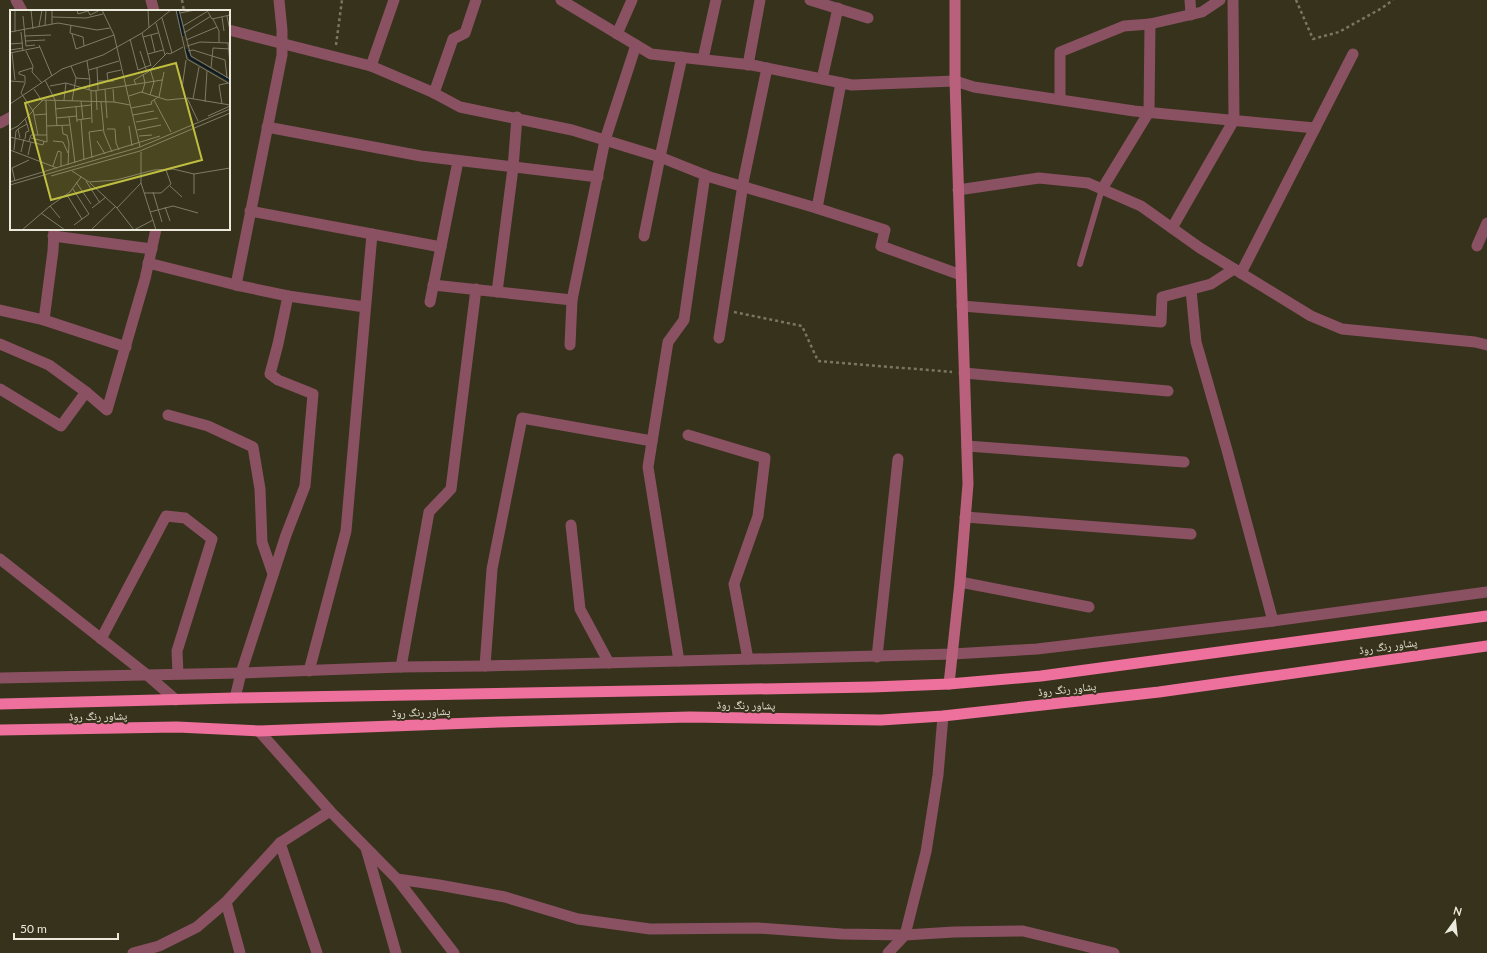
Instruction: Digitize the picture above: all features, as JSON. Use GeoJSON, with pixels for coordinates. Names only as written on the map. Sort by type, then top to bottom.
{"type":"FeatureCollection","features":[{"type":"Feature","properties":{"kind":"highway","name":"پشاور رنگ روڈ"},"geometry":{"type":"LineString","coordinates":[[0,704],[235,698],[864,687],[949,684],[1049,675],[1487,616]]}},
{"type":"Feature","properties":{"kind":"highway","name":"پشاور رنگ روڈ"},"geometry":{"type":"LineString","coordinates":[[0,730],[177,728],[259,731],[483,722],[690,717],[881,720],[943,716],[1159,692],[1487,646]]}},
{"type":"Feature","properties":{"kind":"main road"},"geometry":{"type":"LineString","coordinates":[[949,684],[960,582],[968,484],[955,81],[955,0]]}},
{"type":"Feature","properties":{"kind":"street"},"geometry":{"type":"LineString","coordinates":[[16,0],[21,10]]}},
{"type":"Feature","properties":{"kind":"street"},"geometry":{"type":"LineString","coordinates":[[151,0],[154,10]]}},
{"type":"Feature","properties":{"kind":"street"},"geometry":{"type":"LineString","coordinates":[[236,285],[282,55],[282,30],[279,0]]}},
{"type":"Feature","properties":{"kind":"street"},"geometry":{"type":"LineString","coordinates":[[371,66],[394,0]]}},
{"type":"Feature","properties":{"kind":"street"},"geometry":{"type":"LineString","coordinates":[[434,93],[454,39],[465,33],[476,0]]}},
{"type":"Feature","properties":{"kind":"street"},"geometry":{"type":"LineString","coordinates":[[561,0],[651,54],[748,65],[852,85],[955,81],[974,87],[1149,112],[1315,128]]}},
{"type":"Feature","properties":{"kind":"street"},"geometry":{"type":"LineString","coordinates":[[617,34],[632,0]]}},
{"type":"Feature","properties":{"kind":"street"},"geometry":{"type":"LineString","coordinates":[[703,59],[716,0]]}},
{"type":"Feature","properties":{"kind":"street"},"geometry":{"type":"LineString","coordinates":[[748,65],[760,0]]}},
{"type":"Feature","properties":{"kind":"street"},"geometry":{"type":"LineString","coordinates":[[813,0],[868,18]]}},
{"type":"Feature","properties":{"kind":"street"},"geometry":{"type":"LineString","coordinates":[[1190,0],[1191,15]]}},
{"type":"Feature","properties":{"kind":"street"},"geometry":{"type":"LineString","coordinates":[[1060,99],[1060,52],[1124,26],[1150,24],[1202,12],[1220,0]]}},
{"type":"Feature","properties":{"kind":"street"},"geometry":{"type":"LineString","coordinates":[[1172,228],[1234,120],[1233,0]]}},
{"type":"Feature","properties":{"kind":"street"},"geometry":{"type":"LineString","coordinates":[[822,79],[838,8]]}},
{"type":"Feature","properties":{"kind":"street"},"geometry":{"type":"LineString","coordinates":[[1102,189],[1149,112],[1150,24]]}},
{"type":"Feature","properties":{"kind":"street"},"geometry":{"type":"LineString","coordinates":[[230,30],[371,66],[434,93],[460,107],[572,130],[660,157],[705,175],[818,208],[885,230],[881,246],[961,276]]}},
{"type":"Feature","properties":{"kind":"street"},"geometry":{"type":"LineString","coordinates":[[570,345],[572,300],[605,140],[636,46]]}},
{"type":"Feature","properties":{"kind":"street"},"geometry":{"type":"LineString","coordinates":[[962,306],[1161,322],[1162,297],[1211,284],[1238,271],[1353,54]]}},
{"type":"Feature","properties":{"kind":"street"},"geometry":{"type":"LineString","coordinates":[[644,236],[682,57]]}},
{"type":"Feature","properties":{"kind":"street"},"geometry":{"type":"LineString","coordinates":[[719,338],[743,187],[767,68]]}},
{"type":"Feature","properties":{"kind":"street"},"geometry":{"type":"LineString","coordinates":[[818,208],[841,83]]}},
{"type":"Feature","properties":{"kind":"street"},"geometry":{"type":"LineString","coordinates":[[0,123],[10,118]]}},
{"type":"Feature","properties":{"kind":"street"},"geometry":{"type":"LineString","coordinates":[[498,292],[513,168],[517,118]]}},
{"type":"Feature","properties":{"kind":"street"},"geometry":{"type":"LineString","coordinates":[[267,127],[421,156],[598,177]]}},
{"type":"Feature","properties":{"kind":"street"},"geometry":{"type":"LineString","coordinates":[[430,302],[458,161]]}},
{"type":"Feature","properties":{"kind":"street"},"geometry":{"type":"LineString","coordinates":[[679,661],[648,467],[668,342],[684,320],[705,175]]}},
{"type":"Feature","properties":{"kind":"street"},"geometry":{"type":"LineString","coordinates":[[958,190],[1039,178],[1088,183],[1141,206],[1200,248],[1311,316],[1342,329],[1475,342],[1487,345]]}},
{"type":"Feature","properties":{"kind":"street"},"geometry":{"type":"LineString","coordinates":[[250,211],[441,247]]}},
{"type":"Feature","properties":{"kind":"street"},"geometry":{"type":"LineString","coordinates":[[1477,246],[1487,223]]}},
{"type":"Feature","properties":{"kind":"street"},"geometry":{"type":"LineString","coordinates":[[0,344],[49,365],[86,392],[107,410],[126,347],[156,230]]}},
{"type":"Feature","properties":{"kind":"street"},"geometry":{"type":"LineString","coordinates":[[44,320],[54,232],[152,249]]}},
{"type":"Feature","properties":{"kind":"street"},"geometry":{"type":"LineString","coordinates":[[309,671],[346,530],[372,234]]}},
{"type":"Feature","properties":{"kind":"street"},"geometry":{"type":"LineString","coordinates":[[148,263],[236,285],[288,296],[365,307]]}},
{"type":"Feature","properties":{"kind":"street"},"geometry":{"type":"LineString","coordinates":[[433,285],[572,300]]}},
{"type":"Feature","properties":{"kind":"street"},"geometry":{"type":"LineString","coordinates":[[401,667],[429,512],[451,489],[476,289]]}},
{"type":"Feature","properties":{"kind":"street"},"geometry":{"type":"LineString","coordinates":[[1191,290],[1196,342],[1273,621]]}},
{"type":"Feature","properties":{"kind":"street"},"geometry":{"type":"LineString","coordinates":[[235,698],[241,673],[273,574],[305,486],[313,394],[278,380],[270,374],[288,296]]}},
{"type":"Feature","properties":{"kind":"street"},"geometry":{"type":"LineString","coordinates":[[0,310],[44,320],[126,347]]}},
{"type":"Feature","properties":{"kind":"street"},"geometry":{"type":"LineString","coordinates":[[964,373],[1168,391]]}},
{"type":"Feature","properties":{"kind":"street"},"geometry":{"type":"LineString","coordinates":[[0,389],[61,426],[86,392]]}},
{"type":"Feature","properties":{"kind":"street"},"geometry":{"type":"LineString","coordinates":[[168,415],[208,426],[253,447],[260,488],[262,542],[273,574]]}},
{"type":"Feature","properties":{"kind":"street"},"geometry":{"type":"LineString","coordinates":[[485,666],[492,569],[522,418],[652,441]]}},
{"type":"Feature","properties":{"kind":"street"},"geometry":{"type":"LineString","coordinates":[[688,435],[765,458],[758,516],[734,584],[748,660]]}},
{"type":"Feature","properties":{"kind":"street"},"geometry":{"type":"LineString","coordinates":[[967,446],[1184,462]]}},
{"type":"Feature","properties":{"kind":"street"},"geometry":{"type":"LineString","coordinates":[[877,656],[898,459]]}},
{"type":"Feature","properties":{"kind":"street"},"geometry":{"type":"LineString","coordinates":[[101,639],[166,516],[185,518],[212,539],[177,651],[178,674]]}},
{"type":"Feature","properties":{"kind":"street"},"geometry":{"type":"LineString","coordinates":[[965,516],[1191,534]]}},
{"type":"Feature","properties":{"kind":"street"},"geometry":{"type":"LineString","coordinates":[[571,525],[580,609],[609,663]]}},
{"type":"Feature","properties":{"kind":"street"},"geometry":{"type":"LineString","coordinates":[[0,559],[146,674],[176,700]]}},
{"type":"Feature","properties":{"kind":"street"},"geometry":{"type":"LineString","coordinates":[[960,582],[1089,608]]}},
{"type":"Feature","properties":{"kind":"street"},"geometry":{"type":"LineString","coordinates":[[0,678],[953,654],[1037,649],[1273,621],[1487,592]]}},
{"type":"Feature","properties":{"kind":"street"},"geometry":{"type":"LineString","coordinates":[[888,953],[905,935],[926,852],[938,775],[943,716]]}},
{"type":"Feature","properties":{"kind":"street"},"geometry":{"type":"LineString","coordinates":[[259,731],[330,811],[397,879],[454,953]]}},
{"type":"Feature","properties":{"kind":"street"},"geometry":{"type":"LineString","coordinates":[[133,953],[160,949],[197,927],[226,902],[280,843],[330,811]]}},
{"type":"Feature","properties":{"kind":"street"},"geometry":{"type":"LineString","coordinates":[[280,843],[317,953]]}},
{"type":"Feature","properties":{"kind":"street"},"geometry":{"type":"LineString","coordinates":[[366,846],[396,953]]}},
{"type":"Feature","properties":{"kind":"street"},"geometry":{"type":"LineString","coordinates":[[397,879],[439,884],[505,897],[578,919],[650,929],[758,928],[842,934],[905,935],[954,932],[1023,931],[1114,953]]}},
{"type":"Feature","properties":{"kind":"street"},"geometry":{"type":"LineString","coordinates":[[226,902],[240,953]]}},
{"type":"Feature","properties":{"kind":"lane"},"geometry":{"type":"LineString","coordinates":[[1080,264],[1102,189]]}},
{"type":"Feature","properties":{"kind":"path"},"geometry":{"type":"LineString","coordinates":[[182,0],[184,10]]}},
{"type":"Feature","properties":{"kind":"path"},"geometry":{"type":"LineString","coordinates":[[335,57],[342,0]]}},
{"type":"Feature","properties":{"kind":"path"},"geometry":{"type":"LineString","coordinates":[[1296,0],[1313,39],[1339,32],[1382,8],[1393,0]]}},
{"type":"Feature","properties":{"kind":"path"},"geometry":{"type":"LineString","coordinates":[[724,309],[802,326],[818,361],[964,373]]}}]}
